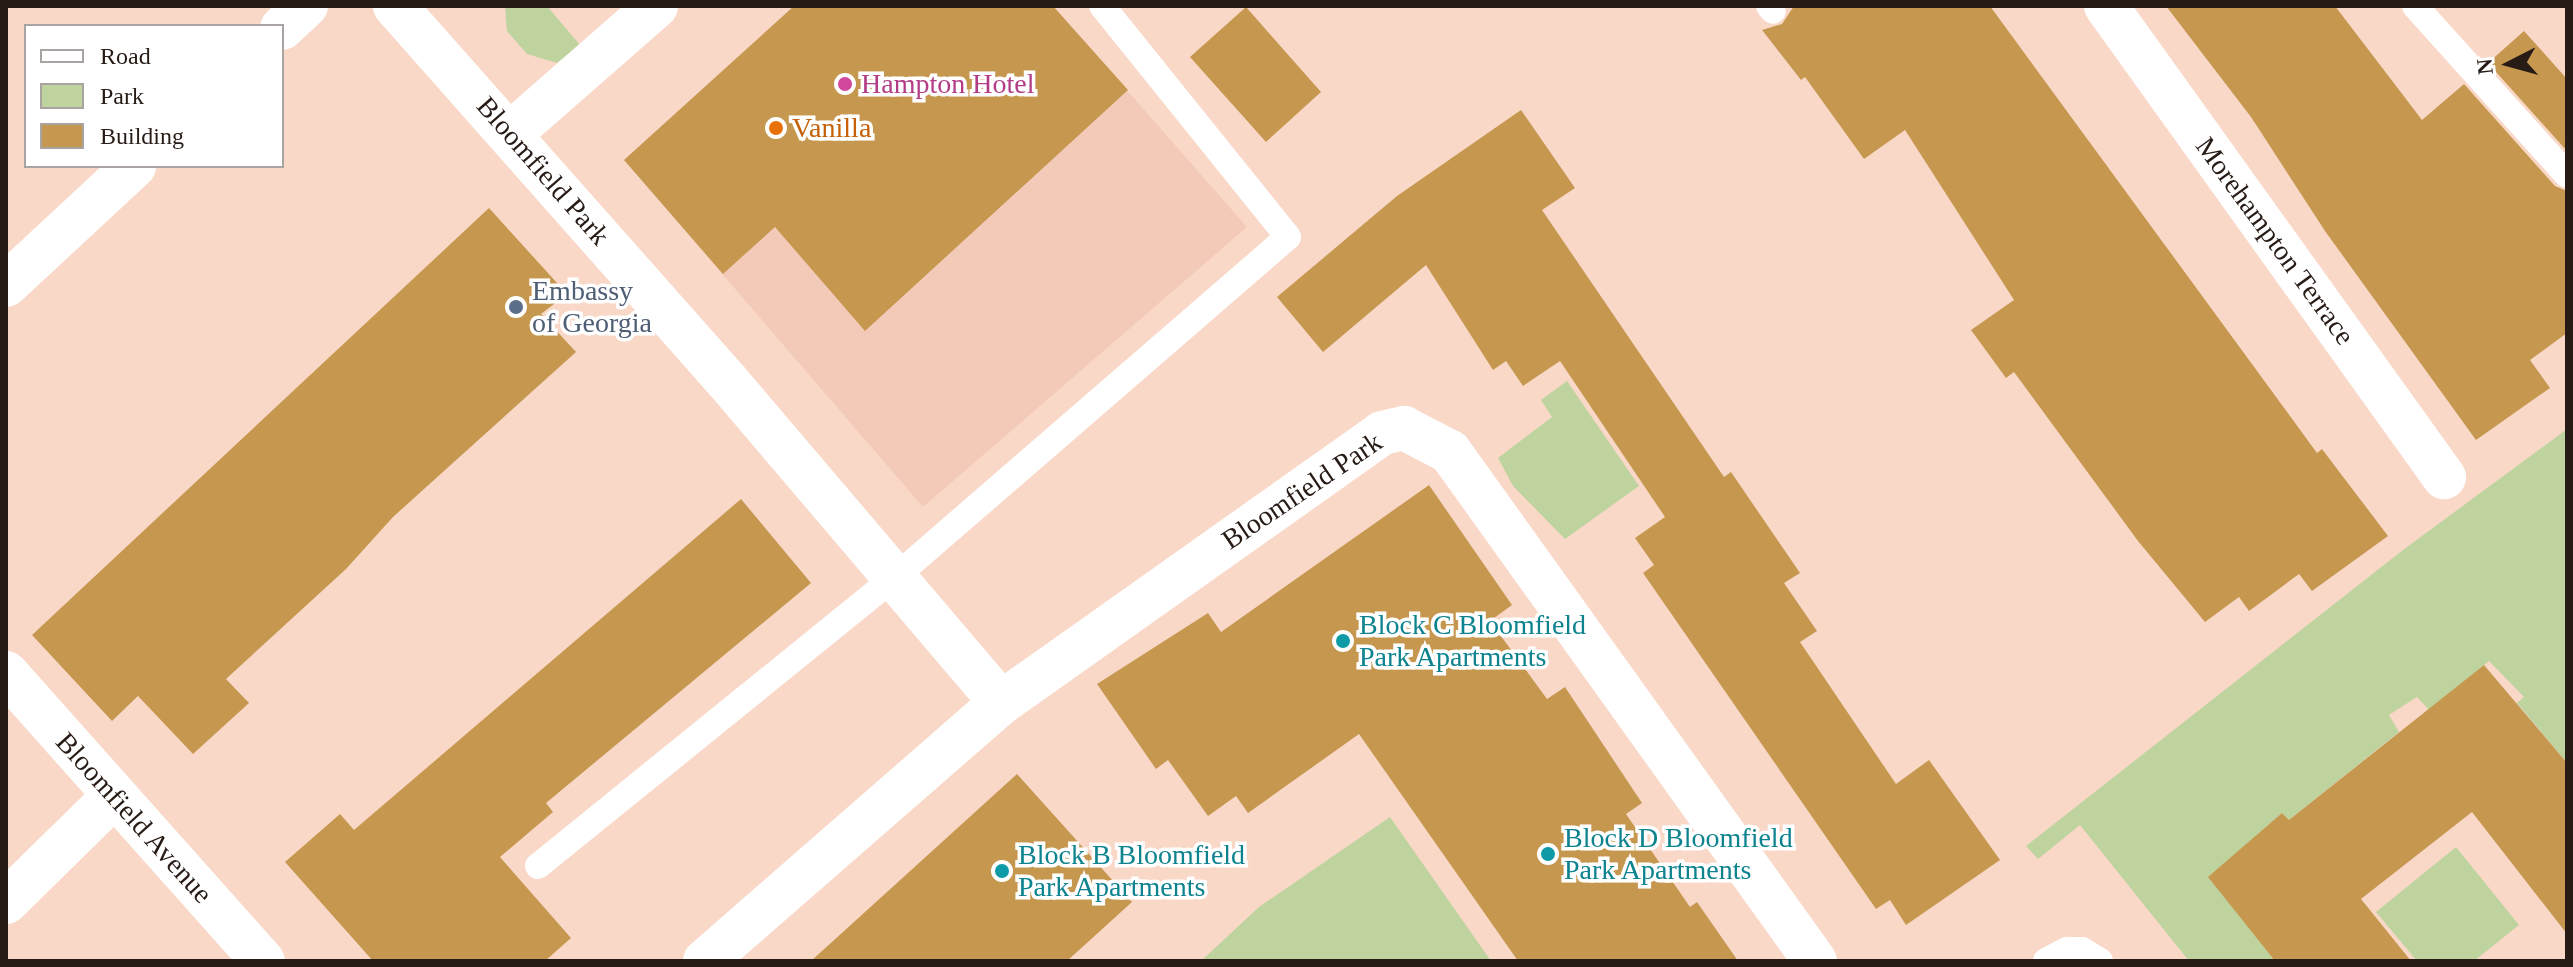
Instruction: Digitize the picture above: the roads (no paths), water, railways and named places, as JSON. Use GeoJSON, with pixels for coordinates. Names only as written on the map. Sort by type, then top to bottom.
{"type":"FeatureCollection","features":[{"type":"Feature","properties":{"kind":"street"},"geometry":{"type":"LineString","coordinates":[[284,26],[306,6]]}},
{"type":"Feature","properties":{"kind":"street","name":"Bloomfield Park"},"geometry":{"type":"LineString","coordinates":[[395,6],[510,134],[1001,703]]}},
{"type":"Feature","properties":{"kind":"street"},"geometry":{"type":"LineString","coordinates":[[510,134],[656,6]]}},
{"type":"Feature","properties":{"kind":"street","name":"Morehampton Terrace"},"geometry":{"type":"LineString","coordinates":[[2106,6],[2444,477]]}},
{"type":"Feature","properties":{"kind":"street"},"geometry":{"type":"LineString","coordinates":[[6,285],[132,168]]}},
{"type":"Feature","properties":{"kind":"street","name":"Bloomfield Park"},"geometry":{"type":"LineString","coordinates":[[705,961],[1001,703],[1382,433],[1404,428],[1450,452],[1815,961]]}},
{"type":"Feature","properties":{"kind":"street","name":"Bloomfield Avenue"},"geometry":{"type":"LineString","coordinates":[[6,673],[113,797],[263,961]]}},
{"type":"Feature","properties":{"kind":"street"},"geometry":{"type":"LineString","coordinates":[[6,902],[113,797]]}},
{"type":"Feature","properties":{"kind":"lane"},"geometry":{"type":"LineString","coordinates":[[538,866],[893,579],[1288,237],[1102,6]]}},
{"type":"Feature","properties":{"kind":"lane"},"geometry":{"type":"LineString","coordinates":[[2415,6],[2567,175]]}},
{"type":"Feature","properties":{"kind":"lane"},"geometry":{"type":"LineString","coordinates":[[2046,961],[2067,950],[2082,950],[2100,961]]}},
{"type":"Feature","properties":{"kind":"place","name":"Hampton Hotel"},"geometry":{"type":"Point","coordinates":[845,84]}},
{"type":"Feature","properties":{"kind":"place","name":"Vanilla"},"geometry":{"type":"Point","coordinates":[776,128]}},
{"type":"Feature","properties":{"kind":"place","name":"Embassy of Georgia"},"geometry":{"type":"Point","coordinates":[516,307]}},
{"type":"Feature","properties":{"kind":"place","name":"Block C Bloomfield Park Apartments"},"geometry":{"type":"Point","coordinates":[1343,641]}},
{"type":"Feature","properties":{"kind":"place","name":"Block D Bloomfield Park Apartments"},"geometry":{"type":"Point","coordinates":[1548,854]}},
{"type":"Feature","properties":{"kind":"place","name":"Block B Bloomfield Park Apartments"},"geometry":{"type":"Point","coordinates":[1002,871]}}]}
